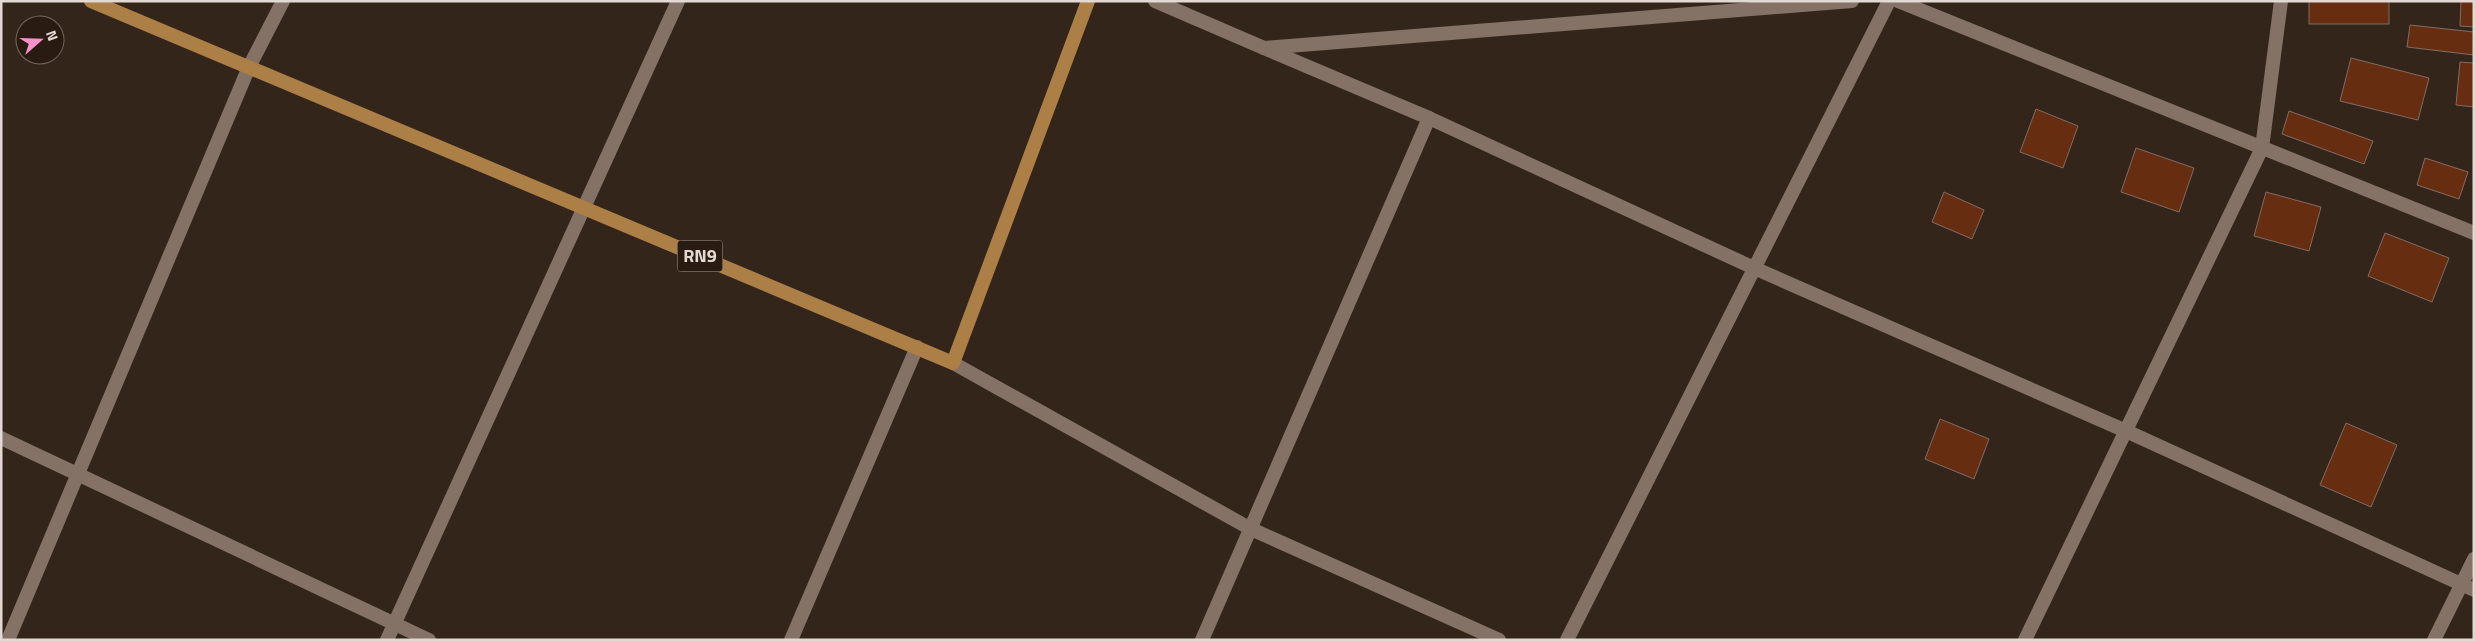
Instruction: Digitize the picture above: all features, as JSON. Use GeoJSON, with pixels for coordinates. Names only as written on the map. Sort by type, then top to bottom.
{"type":"FeatureCollection","features":[{"type":"Feature","properties":{"kind":"main road","name":"RN9"},"geometry":{"type":"LineString","coordinates":[[91,1],[953,363]]}},
{"type":"Feature","properties":{"kind":"main road"},"geometry":{"type":"LineString","coordinates":[[953,363],[1088,1]]}},
{"type":"Feature","properties":{"kind":"street"},"geometry":{"type":"LineString","coordinates":[[8,640],[249,67],[283,1]]}},
{"type":"Feature","properties":{"kind":"street"},"geometry":{"type":"LineString","coordinates":[[387,640],[678,1]]}},
{"type":"Feature","properties":{"kind":"street"},"geometry":{"type":"LineString","coordinates":[[1155,1],[1429,118],[1754,268],[2126,431],[2468,587]]}},
{"type":"Feature","properties":{"kind":"street"},"geometry":{"type":"LineString","coordinates":[[1264,48],[1852,1]]}},
{"type":"Feature","properties":{"kind":"street"},"geometry":{"type":"LineString","coordinates":[[1566,640],[1889,1]]}},
{"type":"Feature","properties":{"kind":"street"},"geometry":{"type":"LineString","coordinates":[[1898,1],[2474,233]]}},
{"type":"Feature","properties":{"kind":"street"},"geometry":{"type":"LineString","coordinates":[[2025,640],[2262,148],[2281,1]]}},
{"type":"Feature","properties":{"kind":"street"},"geometry":{"type":"LineString","coordinates":[[1202,640],[1429,118]]}},
{"type":"Feature","properties":{"kind":"street"},"geometry":{"type":"LineString","coordinates":[[791,640],[917,347]]}},
{"type":"Feature","properties":{"kind":"street"},"geometry":{"type":"LineString","coordinates":[[953,363],[1251,529],[1499,640]]}},
{"type":"Feature","properties":{"kind":"street"},"geometry":{"type":"LineString","coordinates":[[1,438],[78,472],[429,640]]}},
{"type":"Feature","properties":{"kind":"street"},"geometry":{"type":"LineString","coordinates":[[2434,640],[2468,587],[2474,560]]}},
{"type":"Feature","properties":{"kind":"building"},"geometry":{"type":"Polygon","coordinates":[[[2309,1],[2389,1],[2389,24],[2309,24],[2309,1]]]}},
{"type":"Feature","properties":{"kind":"building"},"geometry":{"type":"Polygon","coordinates":[[[2461,1],[2474,1],[2474,27],[2460,26],[2461,1]]]}},
{"type":"Feature","properties":{"kind":"building"},"geometry":{"type":"Polygon","coordinates":[[[2410,25],[2474,32],[2474,55],[2407,47],[2410,25]]]}},
{"type":"Feature","properties":{"kind":"building"},"geometry":{"type":"Polygon","coordinates":[[[2351,58],[2429,78],[2418,120],[2340,101],[2351,58]]]}},
{"type":"Feature","properties":{"kind":"building"},"geometry":{"type":"Polygon","coordinates":[[[2460,62],[2474,63],[2474,107],[2456,105],[2460,62]]]}},
{"type":"Feature","properties":{"kind":"building"},"geometry":{"type":"Polygon","coordinates":[[[2036,109],[2078,126],[2063,168],[2020,152],[2036,109]]]}},
{"type":"Feature","properties":{"kind":"building"},"geometry":{"type":"Polygon","coordinates":[[[2289,111],[2373,141],[2364,164],[2282,134],[2289,111]]]}},
{"type":"Feature","properties":{"kind":"building"},"geometry":{"type":"Polygon","coordinates":[[[2136,148],[2194,168],[2179,212],[2121,192],[2136,148]]]}},
{"type":"Feature","properties":{"kind":"building"},"geometry":{"type":"Polygon","coordinates":[[[2425,158],[2468,172],[2459,199],[2417,185],[2425,158]]]}},
{"type":"Feature","properties":{"kind":"building"},"geometry":{"type":"Polygon","coordinates":[[[1944,192],[1984,210],[1972,239],[1932,222],[1944,192]]]}},
{"type":"Feature","properties":{"kind":"building"},"geometry":{"type":"Polygon","coordinates":[[[2266,192],[2321,207],[2309,251],[2254,236],[2266,192]]]}},
{"type":"Feature","properties":{"kind":"building"},"geometry":{"type":"Polygon","coordinates":[[[2385,233],[2449,258],[2432,302],[2368,276],[2385,233]]]}},
{"type":"Feature","properties":{"kind":"building"},"geometry":{"type":"Polygon","coordinates":[[[1940,419],[1989,439],[1974,479],[1925,459],[1940,419]]]}},
{"type":"Feature","properties":{"kind":"building"},"geometry":{"type":"Polygon","coordinates":[[[2346,423],[2397,445],[2371,507],[2320,485],[2346,423]]]}}]}
